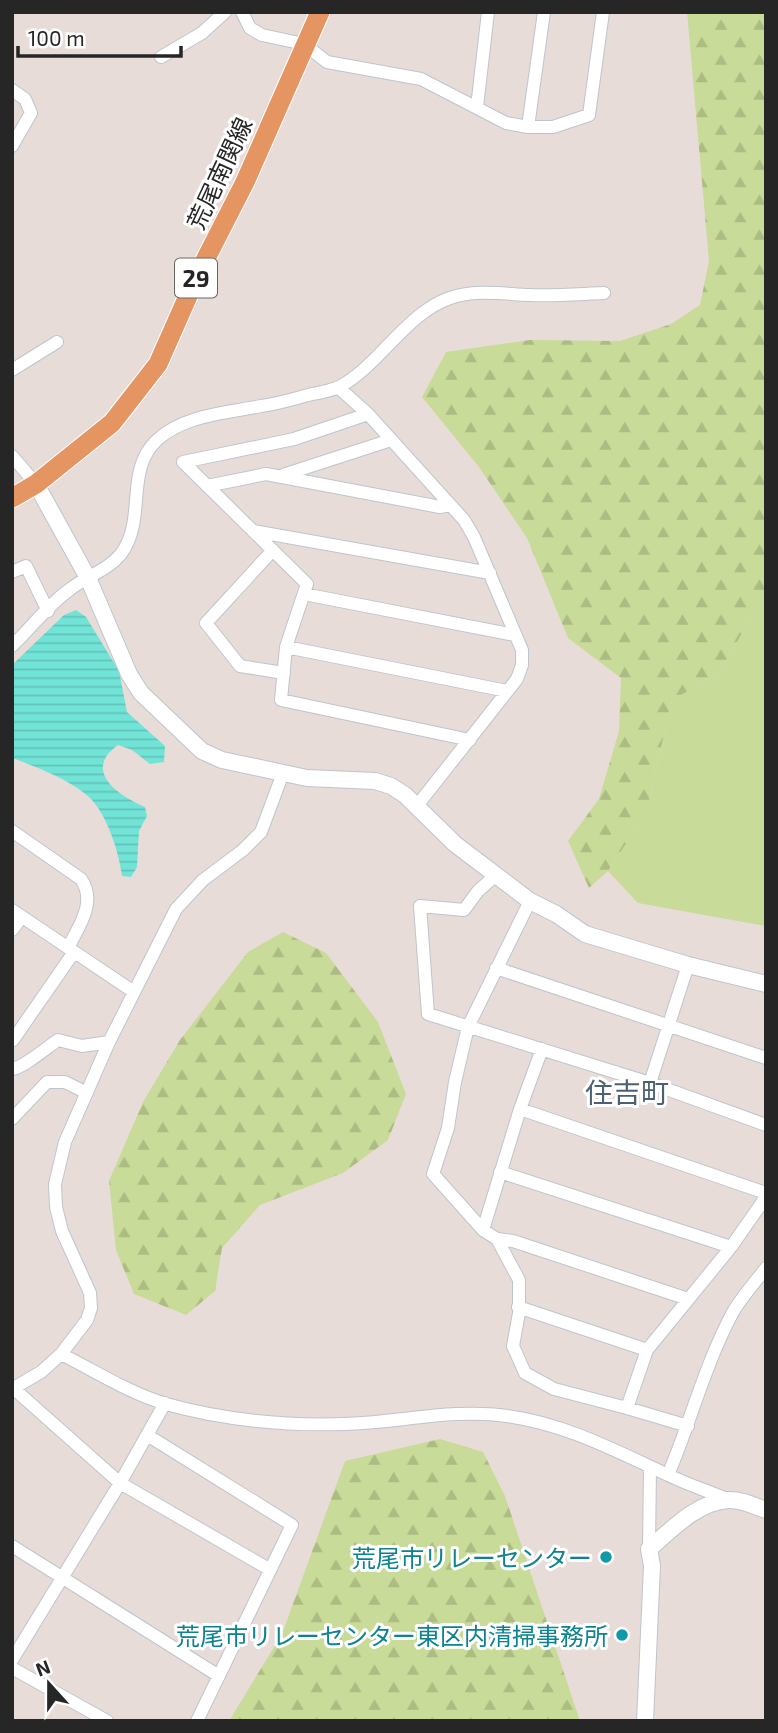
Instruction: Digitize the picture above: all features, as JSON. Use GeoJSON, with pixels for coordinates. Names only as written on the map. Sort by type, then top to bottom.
{"type":"FeatureCollection","features":[{"type":"Feature","properties":{"kind":"main road","name":"荒尾南関線"},"geometry":{"type":"LineString","coordinates":[[12,498],[36,484],[112,423],[158,364],[196,278],[245,182],[320,12]]}},
{"type":"Feature","properties":{"kind":"street"},"geometry":{"type":"LineString","coordinates":[[161,57],[202,33],[225,12]]}},
{"type":"Feature","properties":{"kind":"street"},"geometry":{"type":"LineString","coordinates":[[242,12],[250,28],[262,35],[304,44],[327,62],[421,79],[506,123],[528,127],[553,127],[589,115],[603,12]]}},
{"type":"Feature","properties":{"kind":"street"},"geometry":{"type":"LineString","coordinates":[[477,107],[488,12]]}},
{"type":"Feature","properties":{"kind":"street"},"geometry":{"type":"LineString","coordinates":[[528,127],[544,12]]}},
{"type":"Feature","properties":{"kind":"street"},"geometry":{"type":"LineString","coordinates":[[12,90],[25,99],[31,113],[12,146]]}},
{"type":"Feature","properties":{"kind":"street"},"geometry":{"type":"LineString","coordinates":[[12,646],[69,590],[106,569],[122,553],[132,533],[138,471],[147,450],[176,427],[216,414],[264,406],[338,387],[376,360],[396,337],[432,307],[451,298],[482,292],[564,296],[604,293]]}},
{"type":"Feature","properties":{"kind":"street"},"geometry":{"type":"LineString","coordinates":[[12,370],[57,342]]}},
{"type":"Feature","properties":{"kind":"street"},"geometry":{"type":"LineString","coordinates":[[338,387],[368,414],[464,520],[474,537],[522,650],[522,665],[517,678],[416,807]]}},
{"type":"Feature","properties":{"kind":"street"},"geometry":{"type":"LineString","coordinates":[[368,414],[295,439],[183,462],[307,584],[286,646],[281,701],[470,740]]}},
{"type":"Feature","properties":{"kind":"street"},"geometry":{"type":"LineString","coordinates":[[279,476],[391,440]]}},
{"type":"Feature","properties":{"kind":"street"},"geometry":{"type":"LineString","coordinates":[[12,456],[36,484],[88,578],[129,674],[141,693],[202,751],[222,760],[307,778],[375,781],[391,786],[455,844],[530,901],[556,914],[585,934],[688,965],[766,984]]}},
{"type":"Feature","properties":{"kind":"street"},"geometry":{"type":"LineString","coordinates":[[207,486],[266,474],[440,507],[450,505]]}},
{"type":"Feature","properties":{"kind":"street"},"geometry":{"type":"LineString","coordinates":[[253,530],[489,573]]}},
{"type":"Feature","properties":{"kind":"street"},"geometry":{"type":"LineString","coordinates":[[273,550],[206,623],[240,666],[284,673]]}},
{"type":"Feature","properties":{"kind":"street"},"geometry":{"type":"LineString","coordinates":[[12,572],[26,566],[48,611]]}},
{"type":"Feature","properties":{"kind":"street"},"geometry":{"type":"LineString","coordinates":[[304,594],[515,635]]}},
{"type":"Feature","properties":{"kind":"street"},"geometry":{"type":"LineString","coordinates":[[286,646],[507,691]]}},
{"type":"Feature","properties":{"kind":"street"},"geometry":{"type":"LineString","coordinates":[[269,1569],[120,1483],[13,1388],[41,1372],[61,1354],[81,1329],[91,1308],[90,1293],[62,1231],[56,1206],[55,1184],[65,1142],[109,1042],[176,909],[203,880],[243,850],[261,832],[284,773]]}},
{"type":"Feature","properties":{"kind":"street"},"geometry":{"type":"LineString","coordinates":[[12,831],[81,879],[87,887],[88,896],[71,950],[13,1040],[35,1055]]}},
{"type":"Feature","properties":{"kind":"street"},"geometry":{"type":"LineString","coordinates":[[496,875],[478,891],[464,910],[420,906],[428,1014],[650,1083],[766,1125]]}},
{"type":"Feature","properties":{"kind":"street"},"geometry":{"type":"LineString","coordinates":[[530,901],[468,1027],[448,1128],[433,1174],[483,1230],[496,1239],[519,1280],[519,1312],[513,1346],[525,1373],[554,1390],[688,1426]]}},
{"type":"Feature","properties":{"kind":"street"},"geometry":{"type":"LineString","coordinates":[[12,930],[17,913],[134,992]]}},
{"type":"Feature","properties":{"kind":"street"},"geometry":{"type":"LineString","coordinates":[[650,1083],[688,965]]}},
{"type":"Feature","properties":{"kind":"street"},"geometry":{"type":"LineString","coordinates":[[496,968],[766,1058]]}},
{"type":"Feature","properties":{"kind":"street"},"geometry":{"type":"LineString","coordinates":[[12,1069],[19,1068],[58,1040],[82,1046],[109,1042]]}},
{"type":"Feature","properties":{"kind":"street"},"geometry":{"type":"LineString","coordinates":[[483,1230],[520,1109],[542,1049]]}},
{"type":"Feature","properties":{"kind":"street"},"geometry":{"type":"LineString","coordinates":[[12,1119],[47,1082],[65,1082],[87,1093]]}},
{"type":"Feature","properties":{"kind":"street"},"geometry":{"type":"LineString","coordinates":[[520,1109],[766,1195],[731,1247],[647,1350],[627,1408]]}},
{"type":"Feature","properties":{"kind":"street"},"geometry":{"type":"LineString","coordinates":[[500,1172],[731,1247]]}},
{"type":"Feature","properties":{"kind":"street"},"geometry":{"type":"LineString","coordinates":[[496,1239],[513,1241],[688,1298]]}},
{"type":"Feature","properties":{"kind":"street"},"geometry":{"type":"LineString","coordinates":[[668,1475],[713,1354],[734,1310],[766,1268]]}},
{"type":"Feature","properties":{"kind":"street"},"geometry":{"type":"LineString","coordinates":[[518,1307],[647,1350]]}},
{"type":"Feature","properties":{"kind":"street"},"geometry":{"type":"LineString","coordinates":[[61,1354],[164,1404],[233,1419],[272,1424],[346,1424],[470,1414],[532,1420],[584,1436],[729,1500],[741,1501],[766,1510]]}},
{"type":"Feature","properties":{"kind":"street"},"geometry":{"type":"LineString","coordinates":[[12,1660],[120,1483],[164,1404]]}},
{"type":"Feature","properties":{"kind":"street"},"geometry":{"type":"LineString","coordinates":[[147,1435],[292,1525],[197,1721]]}},
{"type":"Feature","properties":{"kind":"street"},"geometry":{"type":"LineString","coordinates":[[645,1721],[652,1566],[649,1549],[650,1466]]}},
{"type":"Feature","properties":{"kind":"street"},"geometry":{"type":"LineString","coordinates":[[649,1549],[684,1519],[703,1508],[729,1500]]}},
{"type":"Feature","properties":{"kind":"street"},"geometry":{"type":"LineString","coordinates":[[12,1546],[64,1576],[219,1676]]}},
{"type":"Feature","properties":{"kind":"street"},"geometry":{"type":"LineString","coordinates":[[12,1668],[107,1721]]}},
{"type":"Feature","properties":{"kind":"green space"},"geometry":{"type":"Polygon","coordinates":[[[687,12],[766,12],[766,589],[720,673],[672,700],[646,813],[608,871],[589,888],[568,841],[599,799],[619,731],[621,678],[568,638],[527,538],[479,467],[422,397],[446,352],[530,340],[620,341],[671,324],[700,305],[709,261],[687,12]]]}},
{"type":"Feature","properties":{"kind":"green space"},"geometry":{"type":"Polygon","coordinates":[[[766,589],[766,926],[638,903],[608,871],[646,813],[672,700],[720,673],[766,589]]]}},
{"type":"Feature","properties":{"kind":"green space"},"geometry":{"type":"Polygon","coordinates":[[[283,932],[326,953],[378,1022],[406,1094],[388,1140],[343,1173],[260,1205],[222,1248],[215,1291],[186,1315],[134,1294],[116,1250],[109,1181],[143,1102],[180,1040],[248,952],[283,932]]]}},
{"type":"Feature","properties":{"kind":"green space"},"geometry":{"type":"Polygon","coordinates":[[[440,1439],[483,1452],[505,1496],[580,1721],[229,1721],[282,1634],[345,1461],[440,1439]]]}},
{"type":"Feature","properties":{"kind":"water"},"geometry":{"type":"Polygon","coordinates":[[[76,610],[86,617],[119,671],[127,712],[165,746],[164,762],[150,764],[132,750],[118,745],[107,755],[103,766],[108,782],[114,788],[145,807],[147,816],[139,831],[137,867],[131,877],[122,876],[111,834],[101,813],[89,797],[63,780],[12,758],[12,665],[64,615],[76,610]]]}},
{"type":"Feature","properties":{"kind":"place","name":"荒尾市リレーセンター"},"geometry":{"type":"Point","coordinates":[606,1557]}},
{"type":"Feature","properties":{"kind":"place","name":"荒尾市リレーセンター東区内清掃事務所"},"geometry":{"type":"Point","coordinates":[622,1635]}},
{"type":"Feature","properties":{"kind":"district","name":"住吉町"},"geometry":{"type":"Point","coordinates":[627,1092]}}]}
